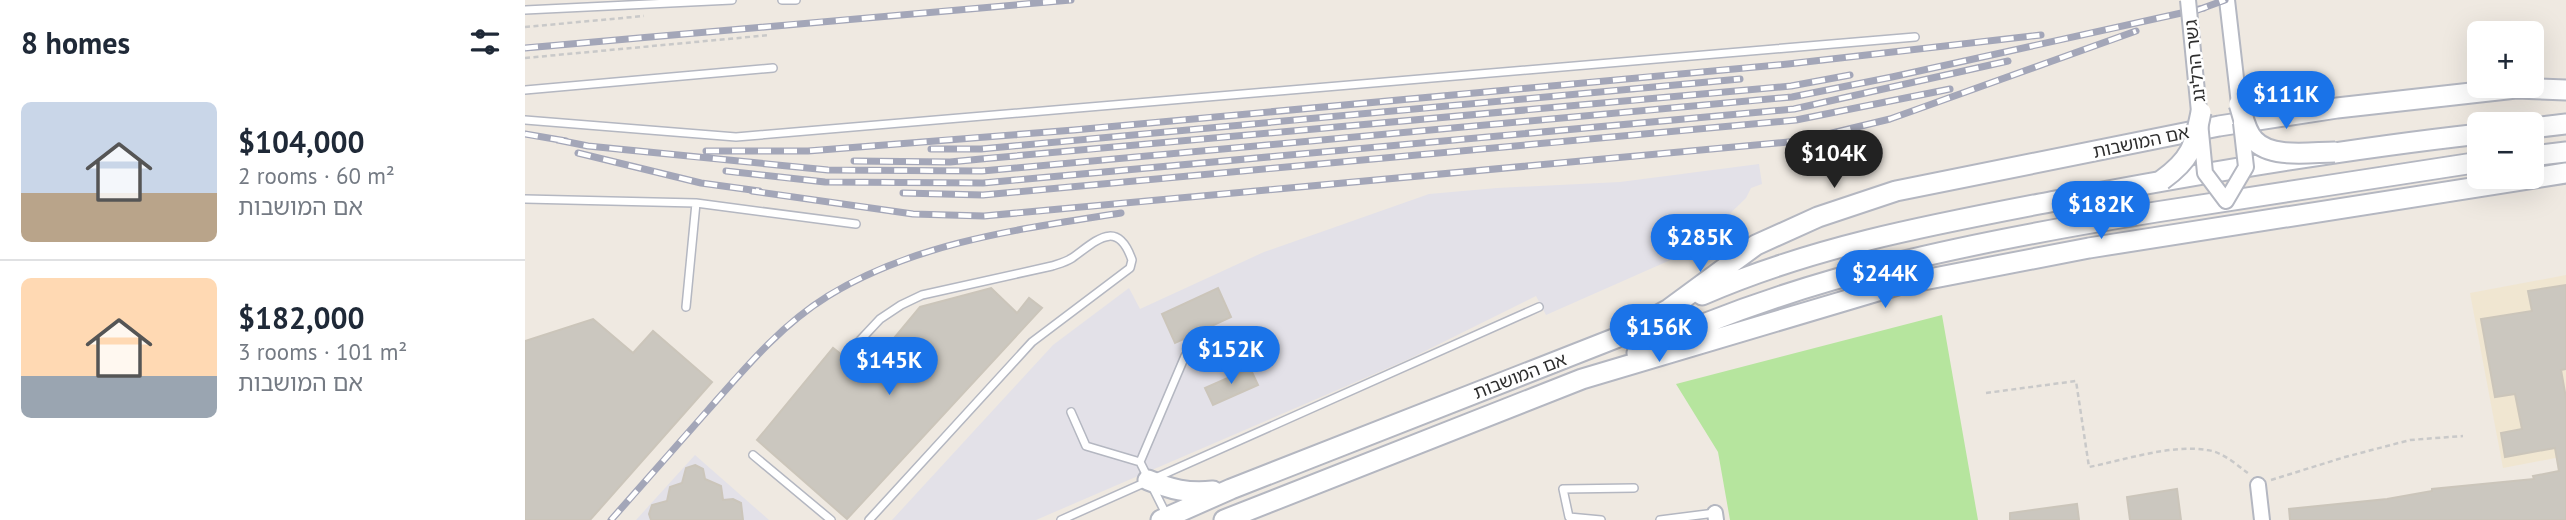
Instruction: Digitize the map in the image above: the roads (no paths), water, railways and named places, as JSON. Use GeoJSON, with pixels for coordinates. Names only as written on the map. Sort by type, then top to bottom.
{"type":"FeatureCollection","features":[{"type":"Feature","properties":{"kind":"main road","name":"אם המושבות"},"geometry":{"type":"LineString","coordinates":[[1166,519],[1231,489],[1616,338],[1669,309],[1756,245],[1818,217],[1896,191],[2219,126],[2311,112],[2516,89],[2566,90]]}},
{"type":"Feature","properties":{"kind":"main road"},"geometry":{"type":"LineString","coordinates":[[2239,104],[2249,132],[2262,147],[2276,151],[2335,152]]}},
{"type":"Feature","properties":{"kind":"main road"},"geometry":{"type":"LineString","coordinates":[[2162,180],[2184,162],[2196,138],[2201,112]]}},
{"type":"Feature","properties":{"kind":"main road"},"geometry":{"type":"LineString","coordinates":[[2544,127],[2566,124]]}},
{"type":"Feature","properties":{"kind":"main road"},"geometry":{"type":"LineString","coordinates":[[1669,309],[1746,276],[1856,242],[1936,224],[2162,180],[2335,152],[2467,136]]}},
{"type":"Feature","properties":{"kind":"main road"},"geometry":{"type":"LineString","coordinates":[[2544,155],[2566,152]]}},
{"type":"Feature","properties":{"kind":"main road"},"geometry":{"type":"LineString","coordinates":[[1583,379],[1721,316],[1833,279],[1943,251],[2040,231],[2467,164]]}},
{"type":"Feature","properties":{"kind":"main road","name":"אם המושבות"},"geometry":{"type":"LineString","coordinates":[[1224,520],[1583,379],[1898,285],[2089,248],[2566,173]]}},
{"type":"Feature","properties":{"kind":"main road"},"geometry":{"type":"LineString","coordinates":[[1144,471],[1172,490],[1186,492],[1231,489]]}},
{"type":"Feature","properties":{"kind":"street","name":"גשר הרלינג"},"geometry":{"type":"LineString","coordinates":[[2188,0],[2205,173]]}},
{"type":"Feature","properties":{"kind":"street"},"geometry":{"type":"LineString","coordinates":[[2205,173],[2226,201],[2246,167],[2227,0]]}},
{"type":"Feature","properties":{"kind":"street"},"geometry":{"type":"LineString","coordinates":[[2258,485],[2262,520]]}},
{"type":"Feature","properties":{"kind":"lane"},"geometry":{"type":"LineString","coordinates":[[525,10],[732,0]]}},
{"type":"Feature","properties":{"kind":"lane"},"geometry":{"type":"LineString","coordinates":[[782,0],[796,0]]}},
{"type":"Feature","properties":{"kind":"lane"},"geometry":{"type":"LineString","coordinates":[[525,120],[736,137],[1915,37]]}},
{"type":"Feature","properties":{"kind":"lane"},"geometry":{"type":"LineString","coordinates":[[525,90],[773,68]]}},
{"type":"Feature","properties":{"kind":"lane"},"geometry":{"type":"LineString","coordinates":[[525,199],[696,203],[856,224]]}},
{"type":"Feature","properties":{"kind":"lane"},"geometry":{"type":"LineString","coordinates":[[687,307],[696,203]]}},
{"type":"Feature","properties":{"kind":"lane"},"geometry":{"type":"LineString","coordinates":[[851,351],[880,319],[922,295],[1052,266],[1070,259],[1100,237],[1110,236],[1122,242],[1129,251],[1132,260],[1130,268],[1033,342],[869,520]]}},
{"type":"Feature","properties":{"kind":"lane"},"geometry":{"type":"LineString","coordinates":[[1062,520],[1144,471],[1539,307]]}},
{"type":"Feature","properties":{"kind":"lane"},"geometry":{"type":"LineString","coordinates":[[1144,471],[1185,356]]}},
{"type":"Feature","properties":{"kind":"lane"},"geometry":{"type":"LineString","coordinates":[[1070,412],[1086,446],[1144,471],[1166,519]]}},
{"type":"Feature","properties":{"kind":"lane"},"geometry":{"type":"LineString","coordinates":[[754,455],[831,520]]}},
{"type":"Feature","properties":{"kind":"lane"},"geometry":{"type":"LineString","coordinates":[[1601,520],[1569,517],[1563,489],[1634,488]]}},
{"type":"Feature","properties":{"kind":"lane"},"geometry":{"type":"LineString","coordinates":[[1661,520],[1715,516]]}},
{"type":"Feature","properties":{"kind":"railway"},"geometry":{"type":"LineString","coordinates":[[525,48],[1071,0]]}},
{"type":"Feature","properties":{"kind":"railway"},"geometry":{"type":"LineString","coordinates":[[2195,11],[2225,0]]}},
{"type":"Feature","properties":{"kind":"railway"},"geometry":{"type":"LineString","coordinates":[[558,140],[588,146],[828,170],[982,171],[1792,97],[2204,8]]}},
{"type":"Feature","properties":{"kind":"railway"},"geometry":{"type":"LineString","coordinates":[[752,191],[913,214],[984,216],[1799,141],[1890,119],[2136,31]]}},
{"type":"Feature","properties":{"kind":"railway"},"geometry":{"type":"LineString","coordinates":[[706,151],[808,151],[1074,130],[1788,64],[2041,35]]}},
{"type":"Feature","properties":{"kind":"railway"},"geometry":{"type":"LineString","coordinates":[[726,171],[825,182],[983,183],[1794,109],[2008,61]]}},
{"type":"Feature","properties":{"kind":"railway"},"geometry":{"type":"LineString","coordinates":[[854,161],[950,162],[1791,86],[1850,75]]}},
{"type":"Feature","properties":{"kind":"railway"},"geometry":{"type":"LineString","coordinates":[[931,149],[981,149],[1740,79]]}},
{"type":"Feature","properties":{"kind":"railway"},"geometry":{"type":"LineString","coordinates":[[903,193],[983,195],[1796,120],[1950,89]]}},
{"type":"Feature","properties":{"kind":"railway"},"geometry":{"type":"LineString","coordinates":[[525,134],[566,141]]}},
{"type":"Feature","properties":{"kind":"railway"},"geometry":{"type":"LineString","coordinates":[[578,153],[701,183],[759,191]]}},
{"type":"Feature","properties":{"kind":"railway"},"geometry":{"type":"LineString","coordinates":[[611,520],[764,348],[795,320],[828,296],[897,262],[933,250],[1008,232],[1121,213]]}}]}
